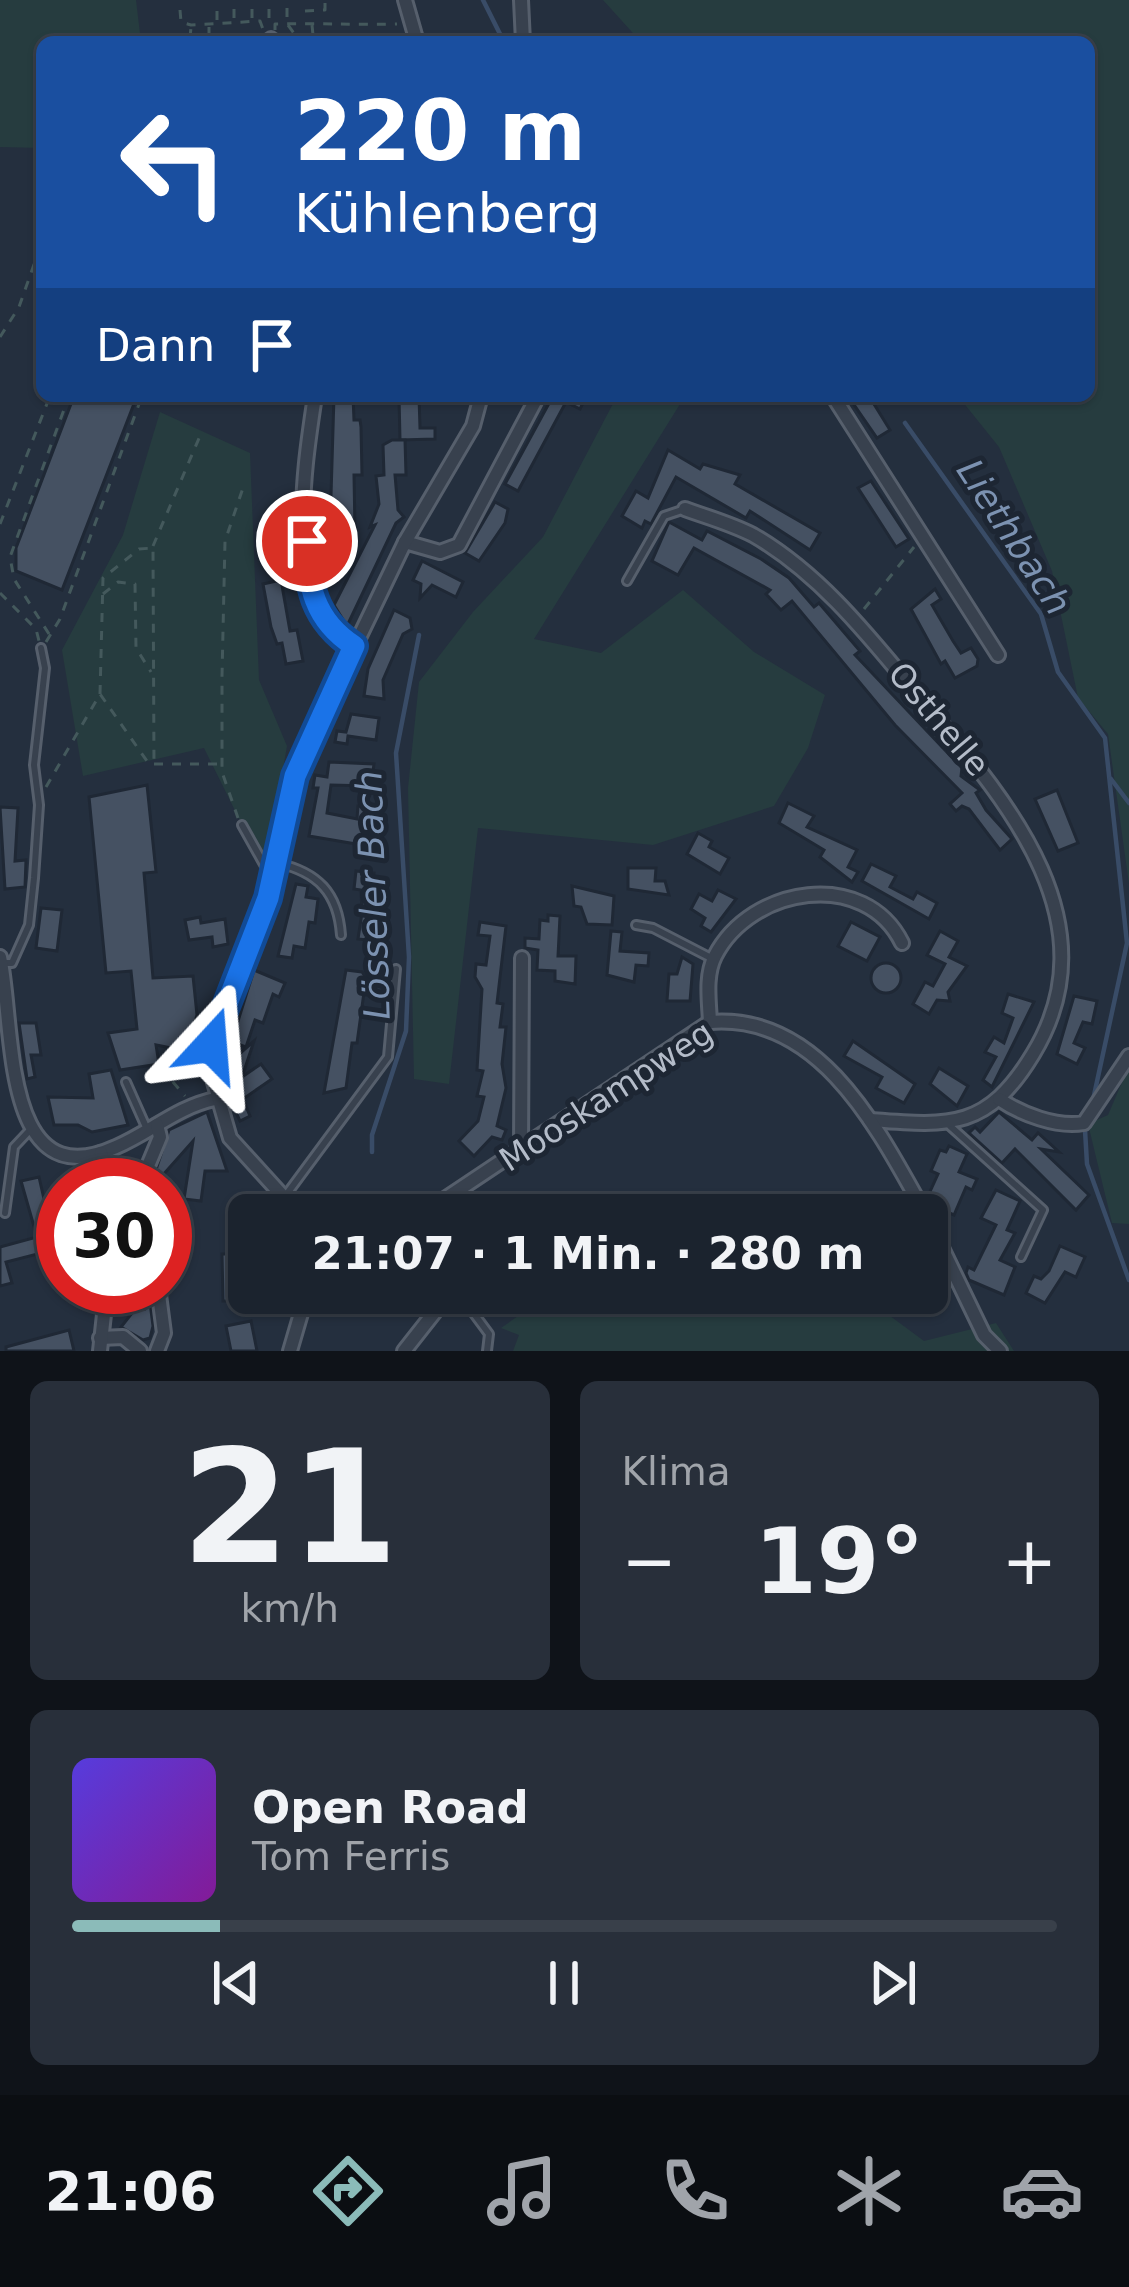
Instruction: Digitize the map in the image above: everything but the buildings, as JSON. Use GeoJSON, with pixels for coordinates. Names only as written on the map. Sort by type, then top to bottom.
{"type":"FeatureCollection","features":[{"type":"Feature","properties":{"kind":"street"},"geometry":{"type":"LineString","coordinates":[[405,0],[415,36]]}},
{"type":"Feature","properties":{"kind":"street"},"geometry":{"type":"LineString","coordinates":[[521,0],[523,36]]}},
{"type":"Feature","properties":{"kind":"street"},"geometry":{"type":"LineString","coordinates":[[314,402],[305,457],[307,580],[326,621],[354,646]]}},
{"type":"Feature","properties":{"kind":"street"},"geometry":{"type":"LineString","coordinates":[[285,1194],[230,1138],[215,1099],[211,1045],[275,870],[295,776],[405,542],[472,427],[479,402]]}},
{"type":"Feature","properties":{"kind":"street"},"geometry":{"type":"LineString","coordinates":[[405,542],[440,552],[458,545],[535,402]]}},
{"type":"Feature","properties":{"kind":"street"},"geometry":{"type":"LineString","coordinates":[[837,402],[998,655]]}},
{"type":"Feature","properties":{"kind":"street","name":"Osthelle"},"geometry":{"type":"LineString","coordinates":[[685,508],[751,535],[803,571],[856,621],[983,768],[1027,835],[1048,882],[1060,929],[1059,990],[1047,1031],[999,1099],[950,1126]]}},
{"type":"Feature","properties":{"kind":"street"},"geometry":{"type":"LineString","coordinates":[[710,1022],[713,959],[747,920],[803,895],[845,896],[866,905],[892,923],[902,943]]}},
{"type":"Feature","properties":{"kind":"street"},"geometry":{"type":"LineString","coordinates":[[520,1150],[522,958]]}},
{"type":"Feature","properties":{"kind":"street"},"geometry":{"type":"LineString","coordinates":[[1,960],[3,1056],[30,1130],[61,1157],[101,1153],[197,1102],[215,1099]]}},
{"type":"Feature","properties":{"kind":"street","name":"Mooskampweg"},"geometry":{"type":"LineString","coordinates":[[453,1194],[710,1022],[745,1019],[764,1024],[817,1056],[870,1120],[913,1194]]}},
{"type":"Feature","properties":{"kind":"street"},"geometry":{"type":"LineString","coordinates":[[999,1099],[1070,1126],[1084,1124],[1129,1057]]}},
{"type":"Feature","properties":{"kind":"street"},"geometry":{"type":"LineString","coordinates":[[870,1120],[950,1126]]}},
{"type":"Feature","properties":{"kind":"street"},"geometry":{"type":"LineString","coordinates":[[151,1158],[160,1137],[153,1128]]}},
{"type":"Feature","properties":{"kind":"street"},"geometry":{"type":"LineString","coordinates":[[101,1153],[101,1158]]}},
{"type":"Feature","properties":{"kind":"street","name":"Mooskampweg"},"geometry":{"type":"LineString","coordinates":[[948,1261],[984,1335],[1000,1351]]}},
{"type":"Feature","properties":{"kind":"street"},"geometry":{"type":"LineString","coordinates":[[104,1314],[100,1344],[124,1336],[140,1351]]}},
{"type":"Feature","properties":{"kind":"street"},"geometry":{"type":"LineString","coordinates":[[157,1351],[164,1333],[162,1314]]}},
{"type":"Feature","properties":{"kind":"street"},"geometry":{"type":"LineString","coordinates":[[290,1351],[301,1314]]}},
{"type":"Feature","properties":{"kind":"street"},"geometry":{"type":"LineString","coordinates":[[404,1351],[433,1314]]}},
{"type":"Feature","properties":{"kind":"lane","name":"Osthelle"},"geometry":{"type":"LineString","coordinates":[[627,581],[664,516],[685,508]]}},
{"type":"Feature","properties":{"kind":"lane"},"geometry":{"type":"LineString","coordinates":[[1,960],[12,963],[29,925],[39,805],[34,765],[45,668],[41,648]]}},
{"type":"Feature","properties":{"kind":"lane"},"geometry":{"type":"LineString","coordinates":[[242,825],[275,870],[310,873],[327,890],[339,912],[341,935]]}},
{"type":"Feature","properties":{"kind":"lane"},"geometry":{"type":"LineString","coordinates":[[636,925],[713,959]]}},
{"type":"Feature","properties":{"kind":"lane"},"geometry":{"type":"LineString","coordinates":[[287,1194],[388,1057],[397,969]]}},
{"type":"Feature","properties":{"kind":"lane"},"geometry":{"type":"LineString","coordinates":[[126,1082],[153,1128]]}},
{"type":"Feature","properties":{"kind":"lane"},"geometry":{"type":"LineString","coordinates":[[950,1126],[1043,1210],[1021,1257]]}},
{"type":"Feature","properties":{"kind":"lane"},"geometry":{"type":"LineString","coordinates":[[5,1213],[14,1147],[30,1130]]}},
{"type":"Feature","properties":{"kind":"lane"},"geometry":{"type":"LineString","coordinates":[[474,1314],[489,1334],[487,1351]]}},
{"type":"Feature","properties":{"kind":"path"},"geometry":{"type":"LineString","coordinates":[[313,35],[305,9],[325,10],[325,0]]}},
{"type":"Feature","properties":{"kind":"path"},"geometry":{"type":"LineString","coordinates":[[269,8],[273,35]]}},
{"type":"Feature","properties":{"kind":"path"},"geometry":{"type":"LineString","coordinates":[[286,8],[287,22],[296,36]]}},
{"type":"Feature","properties":{"kind":"path"},"geometry":{"type":"LineString","coordinates":[[234,9],[234,22]]}},
{"type":"Feature","properties":{"kind":"path"},"geometry":{"type":"LineString","coordinates":[[252,9],[252,21]]}},
{"type":"Feature","properties":{"kind":"path"},"geometry":{"type":"LineString","coordinates":[[180,10],[181,22],[209,26],[217,22]]}},
{"type":"Feature","properties":{"kind":"path"},"geometry":{"type":"LineString","coordinates":[[199,10],[199,22]]}},
{"type":"Feature","properties":{"kind":"path"},"geometry":{"type":"LineString","coordinates":[[217,10],[217,22]]}},
{"type":"Feature","properties":{"kind":"path"},"geometry":{"type":"LineString","coordinates":[[226,26],[260,21]]}},
{"type":"Feature","properties":{"kind":"path"},"geometry":{"type":"LineString","coordinates":[[217,22],[226,26]]}},
{"type":"Feature","properties":{"kind":"path"},"geometry":{"type":"LineString","coordinates":[[273,35],[287,22],[331,26],[410,23]]}},
{"type":"Feature","properties":{"kind":"path"},"geometry":{"type":"LineString","coordinates":[[384,24],[384,34]]}},
{"type":"Feature","properties":{"kind":"path"},"geometry":{"type":"LineString","coordinates":[[190,36],[191,25]]}},
{"type":"Feature","properties":{"kind":"path"},"geometry":{"type":"LineString","coordinates":[[246,25],[246,36]]}},
{"type":"Feature","properties":{"kind":"path"},"geometry":{"type":"LineString","coordinates":[[367,25],[367,34]]}},
{"type":"Feature","properties":{"kind":"path"},"geometry":{"type":"LineString","coordinates":[[209,26],[209,36]]}},
{"type":"Feature","properties":{"kind":"path"},"geometry":{"type":"LineString","coordinates":[[226,26],[226,36]]}},
{"type":"Feature","properties":{"kind":"path"},"geometry":{"type":"LineString","coordinates":[[331,26],[332,35]]}},
{"type":"Feature","properties":{"kind":"path"},"geometry":{"type":"LineString","coordinates":[[348,26],[349,34]]}},
{"type":"Feature","properties":{"kind":"path"},"geometry":{"type":"LineString","coordinates":[[0,338],[19,307],[36,259]]}},
{"type":"Feature","properties":{"kind":"path"},"geometry":{"type":"LineString","coordinates":[[0,524],[48,402]]}},
{"type":"Feature","properties":{"kind":"path"},"geometry":{"type":"LineString","coordinates":[[50,636],[14,579],[10,557],[67,402]]}},
{"type":"Feature","properties":{"kind":"path"},"geometry":{"type":"LineString","coordinates":[[41,648],[50,636],[140,402]]}},
{"type":"Feature","properties":{"kind":"path"},"geometry":{"type":"LineString","coordinates":[[154,765],[152,548],[200,436]]}},
{"type":"Feature","properties":{"kind":"path"},"geometry":{"type":"LineString","coordinates":[[242,825],[222,764],[225,541],[243,488]]}},
{"type":"Feature","properties":{"kind":"path"},"geometry":{"type":"LineString","coordinates":[[856,621],[895,566],[924,537]]}},
{"type":"Feature","properties":{"kind":"path"},"geometry":{"type":"LineString","coordinates":[[39,805],[50,775],[100,694],[102,595],[110,569],[142,548],[152,548]]}},
{"type":"Feature","properties":{"kind":"path"},"geometry":{"type":"LineString","coordinates":[[102,595],[118,582],[135,584],[137,653],[152,674]]}},
{"type":"Feature","properties":{"kind":"path"},"geometry":{"type":"LineString","coordinates":[[0,592],[36,629],[41,648]]}},
{"type":"Feature","properties":{"kind":"path"},"geometry":{"type":"LineString","coordinates":[[100,694],[146,762],[222,764]]}},
{"type":"Feature","properties":{"kind":"path"},"geometry":{"type":"LineString","coordinates":[[161,1068],[176,1092],[197,1102]]}},
{"type":"Feature","properties":{"kind":"green space"},"geometry":{"type":"Polygon","coordinates":[[[0,0],[136,0],[140,36],[36,36],[36,148],[0,147],[0,0]]]}},
{"type":"Feature","properties":{"kind":"green space"},"geometry":{"type":"Polygon","coordinates":[[[603,0],[1129,0],[1129,884],[1108,734],[1078,698],[1052,571],[999,447],[963,402],[1095,402],[1095,36],[636,36],[603,0]]]}},
{"type":"Feature","properties":{"kind":"green space"},"geometry":{"type":"Polygon","coordinates":[[[614,402],[681,402],[534,639],[601,653],[683,590],[754,652],[825,695],[808,748],[774,806],[653,845],[478,828],[449,1084],[414,1079],[408,788],[419,682],[473,612],[543,537],[614,402]]]}},
{"type":"Feature","properties":{"kind":"green space"},"geometry":{"type":"Polygon","coordinates":[[[160,412],[250,453],[259,680],[287,746],[265,871],[204,748],[83,776],[62,650],[123,535],[160,412]]]}},
{"type":"Feature","properties":{"kind":"green space"},"geometry":{"type":"Polygon","coordinates":[[[1129,1066],[1129,1224],[1112,1223],[1088,1124],[1108,1115],[1129,1066]]]}},
{"type":"Feature","properties":{"kind":"green space"},"geometry":{"type":"Polygon","coordinates":[[[521,1314],[887,1314],[924,1341],[996,1323],[1014,1351],[513,1351],[519,1335],[501,1328],[521,1314]]]}},
{"type":"Feature","properties":{"kind":"waterway","name":"Lösseler Bach"},"geometry":{"type":"LineString","coordinates":[[483,0],[501,36]]}},
{"type":"Feature","properties":{"kind":"waterway","name":"Liethbach"},"geometry":{"type":"LineString","coordinates":[[905,423],[1041,614],[1058,672],[1105,738],[1127,943],[1093,1100]]}},
{"type":"Feature","properties":{"kind":"waterway","name":"Lösseler Bach"},"geometry":{"type":"LineString","coordinates":[[372,1152],[372,1135],[406,1031],[409,957],[396,753],[419,635]]}},
{"type":"Feature","properties":{"kind":"waterway"},"geometry":{"type":"LineString","coordinates":[[1111,779],[1129,803]]}},
{"type":"Feature","properties":{"kind":"waterway","name":"Liethbach"},"geometry":{"type":"LineString","coordinates":[[1085,1130],[1087,1164],[1129,1280]]}},
{"type":"Feature","properties":{"kind":"route"},"geometry":{"type":"LineString","coordinates":[[211,1045],[268,898],[295,776],[354,646],[336,634],[316,607],[307,580],[307,541]]}}]}
